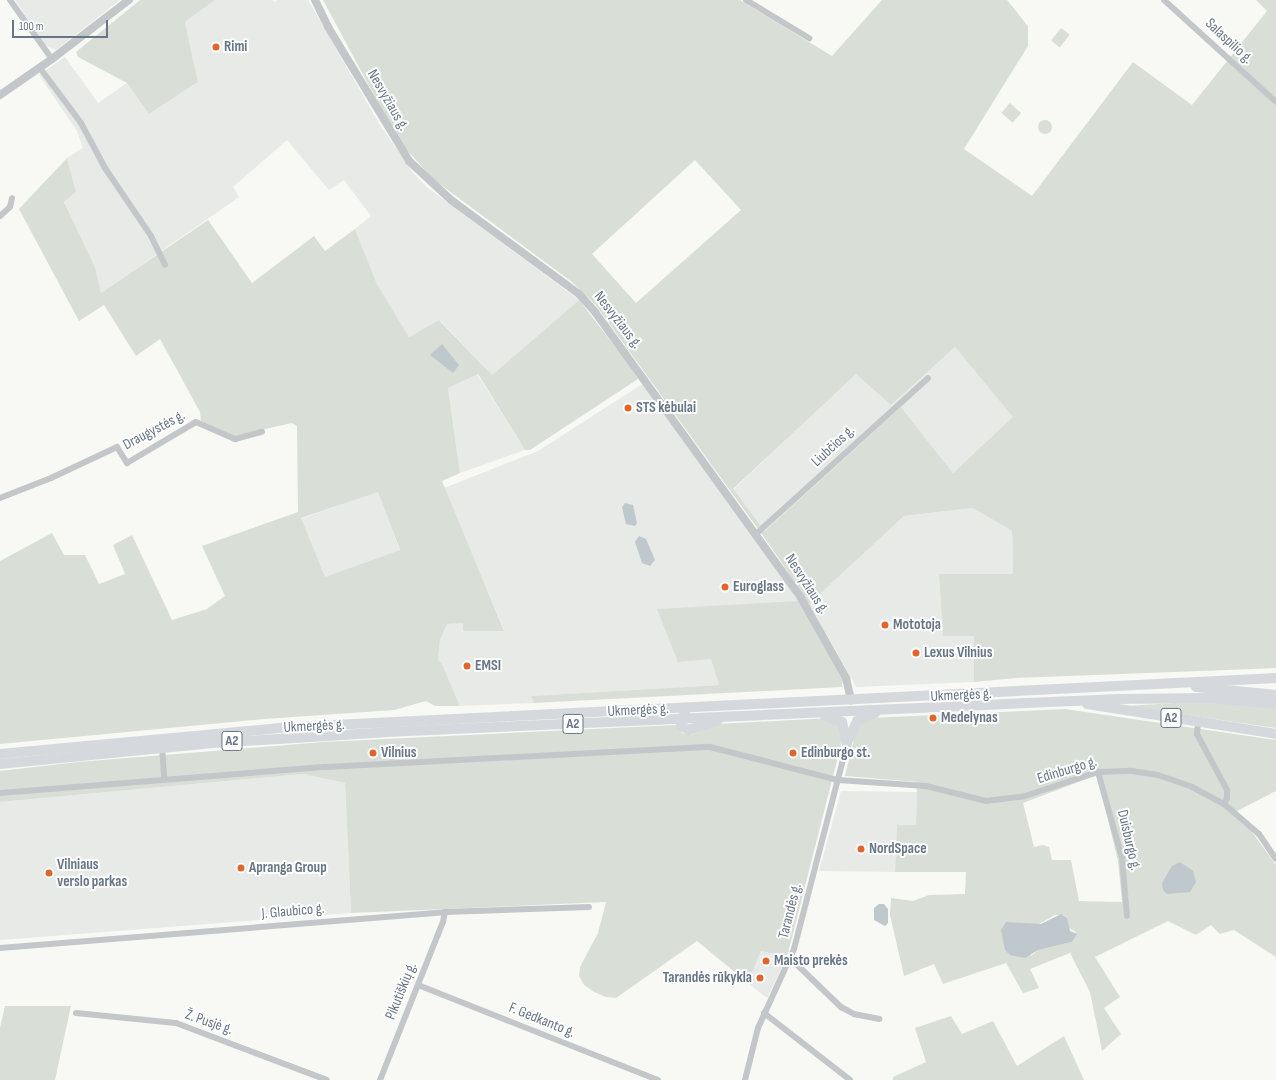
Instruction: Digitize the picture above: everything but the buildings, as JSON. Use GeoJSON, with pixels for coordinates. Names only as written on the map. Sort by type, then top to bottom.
{"type":"FeatureCollection","features":[{"type":"Feature","properties":{"kind":"highway","name":"Ukmergės g."},"geometry":{"type":"LineString","coordinates":[[0,754],[293,727],[1276,678]]}},
{"type":"Feature","properties":{"kind":"highway"},"geometry":{"type":"LineString","coordinates":[[1154,683],[1276,694]]}},
{"type":"Feature","properties":{"kind":"highway"},"geometry":{"type":"LineString","coordinates":[[1065,701],[1193,697],[1276,704]]}},
{"type":"Feature","properties":{"kind":"highway","name":"Ukmergės g."},"geometry":{"type":"LineString","coordinates":[[0,764],[162,747],[378,732],[681,719],[681,726],[689,730],[727,716],[1065,701]]}},
{"type":"Feature","properties":{"kind":"highway","name":"A2"},"geometry":{"type":"LineString","coordinates":[[1065,701],[1276,734]]}},
{"type":"Feature","properties":{"kind":"highway"},"geometry":{"type":"LineString","coordinates":[[681,719],[684,714],[713,706]]}},
{"type":"Feature","properties":{"kind":"highway"},"geometry":{"type":"LineString","coordinates":[[847,744],[857,721],[888,709]]}},
{"type":"Feature","properties":{"kind":"highway"},"geometry":{"type":"LineString","coordinates":[[805,713],[840,720],[845,727],[847,744]]}},
{"type":"Feature","properties":{"kind":"street"},"geometry":{"type":"LineString","coordinates":[[10,0],[52,59]]}},
{"type":"Feature","properties":{"kind":"street"},"geometry":{"type":"LineString","coordinates":[[0,95],[40,68],[129,0]]}},
{"type":"Feature","properties":{"kind":"street","name":"Nesvyžiaus g."},"geometry":{"type":"LineString","coordinates":[[316,0],[328,27],[409,161],[451,200],[579,294],[646,380],[805,604],[846,678],[852,700]]}},
{"type":"Feature","properties":{"kind":"street"},"geometry":{"type":"LineString","coordinates":[[746,0],[809,38]]}},
{"type":"Feature","properties":{"kind":"street","name":"Salaspilio g."},"geometry":{"type":"LineString","coordinates":[[1164,0],[1276,102]]}},
{"type":"Feature","properties":{"kind":"street"},"geometry":{"type":"LineString","coordinates":[[40,68],[80,123],[105,168],[151,236],[165,265]]}},
{"type":"Feature","properties":{"kind":"street"},"geometry":{"type":"LineString","coordinates":[[0,216],[10,207],[12,198]]}},
{"type":"Feature","properties":{"kind":"street","name":"Liubčios g."},"geometry":{"type":"LineString","coordinates":[[756,534],[928,378]]}},
{"type":"Feature","properties":{"kind":"street","name":"Draugystės g."},"geometry":{"type":"LineString","coordinates":[[0,498],[51,478],[117,447],[127,463],[196,422],[235,439],[262,432]]}},
{"type":"Feature","properties":{"kind":"street"},"geometry":{"type":"LineString","coordinates":[[1198,722],[1197,734],[1226,790],[1227,798],[1224,804]]}},
{"type":"Feature","properties":{"kind":"street","name":"Tarandės g."},"geometry":{"type":"LineString","coordinates":[[745,1080],[753,1042],[764,1013],[790,958],[847,744]]}},
{"type":"Feature","properties":{"kind":"street"},"geometry":{"type":"LineString","coordinates":[[162,747],[164,779]]}},
{"type":"Feature","properties":{"kind":"street","name":"Edinburgo g."},"geometry":{"type":"LineString","coordinates":[[0,793],[326,767],[710,747],[838,780],[926,786],[986,801],[1025,796],[1098,772],[1132,771],[1158,775],[1192,787],[1224,804],[1259,834],[1276,859]]}},
{"type":"Feature","properties":{"kind":"street","name":"Duisburgo g."},"geometry":{"type":"LineString","coordinates":[[1098,772],[1122,858],[1126,916]]}},
{"type":"Feature","properties":{"kind":"street","name":"J. Glaubico g."},"geometry":{"type":"LineString","coordinates":[[0,948],[445,912],[589,907]]}},
{"type":"Feature","properties":{"kind":"street","name":"Pikutiškių g."},"geometry":{"type":"LineString","coordinates":[[380,1080],[443,922],[445,912]]}},
{"type":"Feature","properties":{"kind":"street"},"geometry":{"type":"LineString","coordinates":[[790,958],[841,1007],[854,1014],[880,1019]]}},
{"type":"Feature","properties":{"kind":"street","name":"F. Gedkanto g."},"geometry":{"type":"LineString","coordinates":[[418,985],[658,1080]]}},
{"type":"Feature","properties":{"kind":"street","name":"Ž. Pusjė g."},"geometry":{"type":"LineString","coordinates":[[76,1013],[176,1023],[327,1080]]}},
{"type":"Feature","properties":{"kind":"street"},"geometry":{"type":"LineString","coordinates":[[764,1013],[850,1080]]}},
{"type":"Feature","properties":{"kind":"shaded area"},"geometry":{"type":"Polygon","coordinates":[[[15,0],[120,0],[56,50],[46,46],[15,0]]]}},
{"type":"Feature","properties":{"kind":"shaded area"},"geometry":{"type":"Polygon","coordinates":[[[140,0],[215,0],[185,22],[198,82],[149,114],[127,83],[78,57],[76,52],[140,0]]]}},
{"type":"Feature","properties":{"kind":"shaded area"},"geometry":{"type":"Polygon","coordinates":[[[215,0],[271,0],[275,2],[278,0],[308,0],[380,125],[414,174],[428,188],[579,300],[492,375],[440,320],[409,337],[377,284],[355,229],[371,216],[344,180],[329,190],[287,140],[233,187],[239,197],[101,293],[95,267],[64,202],[76,192],[67,158],[83,148],[77,131],[39,75],[65,57],[98,103],[127,83],[149,114],[198,82],[185,22],[215,0]]]}},
{"type":"Feature","properties":{"kind":"shaded area"},"geometry":{"type":"Polygon","coordinates":[[[323,0],[740,0],[832,56],[882,0],[1007,0],[1028,26],[1028,46],[964,149],[1032,196],[1133,62],[1192,105],[1267,11],[1256,0],[1276,0],[1276,668],[1016,678],[974,682],[974,636],[943,636],[939,574],[1013,574],[1012,531],[973,508],[904,516],[809,604],[771,547],[595,304],[572,282],[433,179],[398,140],[323,0]],[[695,160],[592,254],[636,303],[741,210],[695,160]],[[955,347],[891,405],[856,374],[733,489],[765,531],[901,407],[953,473],[1013,417],[955,347]]]}},
{"type":"Feature","properties":{"kind":"shaded area"},"geometry":{"type":"Polygon","coordinates":[[[1061,28],[1070,35],[1060,47],[1051,41],[1061,28]]]}},
{"type":"Feature","properties":{"kind":"shaded area"},"geometry":{"type":"Polygon","coordinates":[[[1010,103],[1021,113],[1012,123],[1001,113],[1010,103]]]}},
{"type":"Feature","properties":{"kind":"shaded area"},"geometry":{"type":"Polygon","coordinates":[[[1045,120],[1050,122],[1052,127],[1050,132],[1045,134],[1040,132],[1038,127],[1040,122],[1045,120]]]}},
{"type":"Feature","properties":{"kind":"shaded area"},"geometry":{"type":"Polygon","coordinates":[[[67,158],[76,192],[64,202],[95,267],[101,293],[208,220],[252,283],[314,236],[325,251],[355,229],[377,284],[409,337],[439,320],[492,375],[579,300],[624,358],[638,379],[530,450],[525,450],[478,374],[448,388],[460,473],[442,481],[504,631],[463,631],[463,623],[447,624],[440,640],[438,659],[443,666],[460,706],[435,706],[426,701],[394,710],[264,719],[0,744],[0,561],[52,533],[64,555],[85,555],[99,584],[125,574],[113,545],[132,535],[172,620],[207,609],[225,596],[202,546],[298,512],[297,426],[292,423],[234,436],[201,421],[200,412],[160,339],[136,356],[104,305],[79,321],[19,209],[67,158]],[[378,492],[301,518],[325,577],[400,550],[378,492]]]}},
{"type":"Feature","properties":{"kind":"shaded area"},"geometry":{"type":"Polygon","coordinates":[[[442,344],[459,365],[453,373],[430,355],[442,344]]]}},
{"type":"Feature","properties":{"kind":"shaded area"},"geometry":{"type":"Polygon","coordinates":[[[955,347],[1014,417],[953,473],[901,407],[765,531],[733,490],[856,373],[891,405],[955,347]]]}},
{"type":"Feature","properties":{"kind":"shaded area"},"geometry":{"type":"Polygon","coordinates":[[[477,374],[525,450],[460,473],[448,388],[477,374]]]}},
{"type":"Feature","properties":{"kind":"shaded area"},"geometry":{"type":"Polygon","coordinates":[[[644,383],[799,601],[712,659],[719,685],[532,696],[534,703],[460,706],[443,666],[438,659],[440,640],[447,624],[463,622],[463,631],[504,630],[444,488],[538,451],[644,383]]]}},
{"type":"Feature","properties":{"kind":"shaded area"},"geometry":{"type":"Polygon","coordinates":[[[378,491],[400,550],[322,578],[301,519],[378,491]]]}},
{"type":"Feature","properties":{"kind":"shaded area"},"geometry":{"type":"Polygon","coordinates":[[[625,503],[633,505],[637,523],[635,526],[626,524],[622,507],[625,503]]]}},
{"type":"Feature","properties":{"kind":"shaded area"},"geometry":{"type":"Polygon","coordinates":[[[973,508],[1012,531],[1013,574],[939,574],[943,636],[974,636],[974,682],[856,687],[809,604],[904,516],[973,508]]]}},
{"type":"Feature","properties":{"kind":"shaded area"},"geometry":{"type":"Polygon","coordinates":[[[639,536],[646,539],[655,560],[650,566],[642,563],[635,542],[639,536]]]}},
{"type":"Feature","properties":{"kind":"shaded area"},"geometry":{"type":"Polygon","coordinates":[[[799,601],[843,679],[842,687],[534,703],[531,696],[719,685],[711,659],[678,662],[657,609],[799,601]]]}},
{"type":"Feature","properties":{"kind":"shaded area"},"geometry":{"type":"Polygon","coordinates":[[[1191,702],[1238,704],[1276,709],[1276,728],[1126,706],[1191,702]]]}},
{"type":"Feature","properties":{"kind":"shaded area"},"geometry":{"type":"Polygon","coordinates":[[[1065,709],[1276,740],[1276,791],[1237,811],[1276,865],[1276,957],[1234,930],[1220,934],[1211,925],[1196,935],[1168,921],[1095,957],[1120,997],[1104,1008],[1121,1034],[1102,1051],[1090,992],[1070,953],[1030,969],[1039,988],[1023,993],[1006,963],[943,984],[934,964],[904,976],[890,915],[891,898],[913,901],[929,895],[965,894],[966,872],[895,872],[897,825],[916,825],[917,782],[845,776],[857,727],[869,718],[1065,709]],[[1097,775],[1023,803],[1034,847],[1043,845],[1049,847],[1052,860],[1071,860],[1079,901],[1122,902],[1118,861],[1097,775]],[[1055,915],[1037,925],[1031,956],[1038,950],[1072,942],[1076,932],[1068,928],[1067,918],[1063,915],[1055,915]]]}},
{"type":"Feature","properties":{"kind":"shaded area"},"geometry":{"type":"Polygon","coordinates":[[[831,718],[840,723],[842,741],[787,957],[761,951],[748,983],[697,941],[616,998],[606,997],[594,992],[584,985],[579,976],[580,967],[598,933],[606,902],[351,913],[345,783],[303,774],[0,802],[0,771],[78,762],[323,742],[676,725],[682,733],[691,735],[717,724],[831,718]]]}},
{"type":"Feature","properties":{"kind":"shaded area"},"geometry":{"type":"Polygon","coordinates":[[[303,774],[345,783],[351,913],[0,940],[0,802],[303,774]]]}},
{"type":"Feature","properties":{"kind":"shaded area"},"geometry":{"type":"Polygon","coordinates":[[[841,791],[917,792],[916,825],[897,825],[895,872],[819,871],[841,791]]]}},
{"type":"Feature","properties":{"kind":"shaded area"},"geometry":{"type":"Polygon","coordinates":[[[1180,862],[1193,871],[1196,882],[1190,892],[1167,894],[1163,890],[1162,883],[1172,866],[1180,862]]]}},
{"type":"Feature","properties":{"kind":"shaded area"},"geometry":{"type":"Polygon","coordinates":[[[879,904],[884,904],[888,909],[888,923],[885,926],[874,920],[874,908],[879,904]]]}},
{"type":"Feature","properties":{"kind":"shaded area"},"geometry":{"type":"Polygon","coordinates":[[[1061,914],[1067,918],[1070,931],[1077,934],[1072,942],[1038,950],[1025,958],[1010,955],[1005,950],[1001,930],[1006,922],[1041,924],[1061,914]]]}},
{"type":"Feature","properties":{"kind":"shaded area"},"geometry":{"type":"Polygon","coordinates":[[[761,951],[787,957],[767,998],[748,983],[761,951]]]}},
{"type":"Feature","properties":{"kind":"shaded area"},"geometry":{"type":"Polygon","coordinates":[[[5,1006],[71,1006],[55,1080],[0,1080],[0,1028],[5,1006]]]}},
{"type":"Feature","properties":{"kind":"shaded area"},"geometry":{"type":"Polygon","coordinates":[[[951,1016],[962,1034],[993,1021],[1017,1066],[1064,1036],[1084,1080],[893,1080],[893,1077],[926,1062],[915,1028],[951,1016]]]}},
{"type":"Feature","properties":{"kind":"place","name":"Rimi"},"geometry":{"type":"Point","coordinates":[216,47]}},
{"type":"Feature","properties":{"kind":"place","name":"STS kėbulai"},"geometry":{"type":"Point","coordinates":[628,408]}},
{"type":"Feature","properties":{"kind":"place","name":"Euroglass"},"geometry":{"type":"Point","coordinates":[725,587]}},
{"type":"Feature","properties":{"kind":"place","name":"Mototoja"},"geometry":{"type":"Point","coordinates":[885,625]}},
{"type":"Feature","properties":{"kind":"place","name":"Lexus Vilnius"},"geometry":{"type":"Point","coordinates":[916,653]}},
{"type":"Feature","properties":{"kind":"place","name":"EMSI"},"geometry":{"type":"Point","coordinates":[467,666]}},
{"type":"Feature","properties":{"kind":"place","name":"Medelynas"},"geometry":{"type":"Point","coordinates":[933,718]}},
{"type":"Feature","properties":{"kind":"place","name":"Vilnius"},"geometry":{"type":"Point","coordinates":[373,753]}},
{"type":"Feature","properties":{"kind":"place","name":"Edinburgo st."},"geometry":{"type":"Point","coordinates":[793,753]}},
{"type":"Feature","properties":{"kind":"place","name":"NordSpace"},"geometry":{"type":"Point","coordinates":[861,849]}},
{"type":"Feature","properties":{"kind":"place","name":"Apranga Group"},"geometry":{"type":"Point","coordinates":[241,868]}},
{"type":"Feature","properties":{"kind":"place","name":"Vilniaus verslo parkas"},"geometry":{"type":"Point","coordinates":[49,873]}},
{"type":"Feature","properties":{"kind":"place","name":"Maisto prekės"},"geometry":{"type":"Point","coordinates":[766,961]}},
{"type":"Feature","properties":{"kind":"place","name":"Tarandės rūkykla"},"geometry":{"type":"Point","coordinates":[760,978]}}]}
